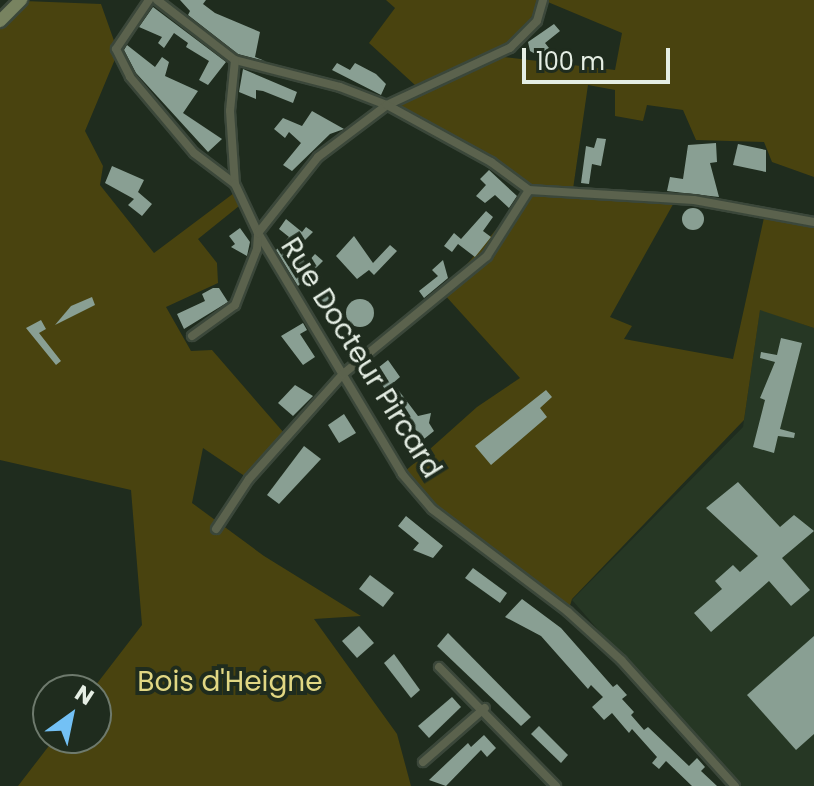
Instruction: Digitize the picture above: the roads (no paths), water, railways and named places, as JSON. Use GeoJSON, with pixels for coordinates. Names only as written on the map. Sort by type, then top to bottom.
{"type":"FeatureCollection","features":[{"type":"Feature","properties":{"kind":"street"},"geometry":{"type":"LineString","coordinates":[[0,21],[21,0]]}},
{"type":"Feature","properties":{"kind":"street"},"geometry":{"type":"LineString","coordinates":[[149,0],[116,49],[130,77],[194,153],[235,184]]}},
{"type":"Feature","properties":{"kind":"street"},"geometry":{"type":"LineString","coordinates":[[157,0],[235,60],[340,87],[387,105],[491,162],[529,190],[694,200],[814,222]]}},
{"type":"Feature","properties":{"kind":"street"},"geometry":{"type":"LineString","coordinates":[[192,336],[235,305],[257,249],[258,233],[318,157],[387,105],[510,48],[537,21],[543,0]]}},
{"type":"Feature","properties":{"kind":"street","name":"Rue Docteur Pircard"},"geometry":{"type":"LineString","coordinates":[[235,60],[230,111],[235,184],[258,233],[402,474],[432,509],[579,622],[735,786]]}},
{"type":"Feature","properties":{"kind":"street"},"geometry":{"type":"LineString","coordinates":[[216,529],[249,479],[343,374],[487,256],[529,190]]}},
{"type":"Feature","properties":{"kind":"street"},"geometry":{"type":"LineString","coordinates":[[439,667],[485,708],[556,786]]}},
{"type":"Feature","properties":{"kind":"street"},"geometry":{"type":"LineString","coordinates":[[423,762],[485,708]]}},
{"type":"Feature","properties":{"kind":"park label","name":"Bois d'Heigne"},"geometry":{"type":"Point","coordinates":[230,682]}}]}
